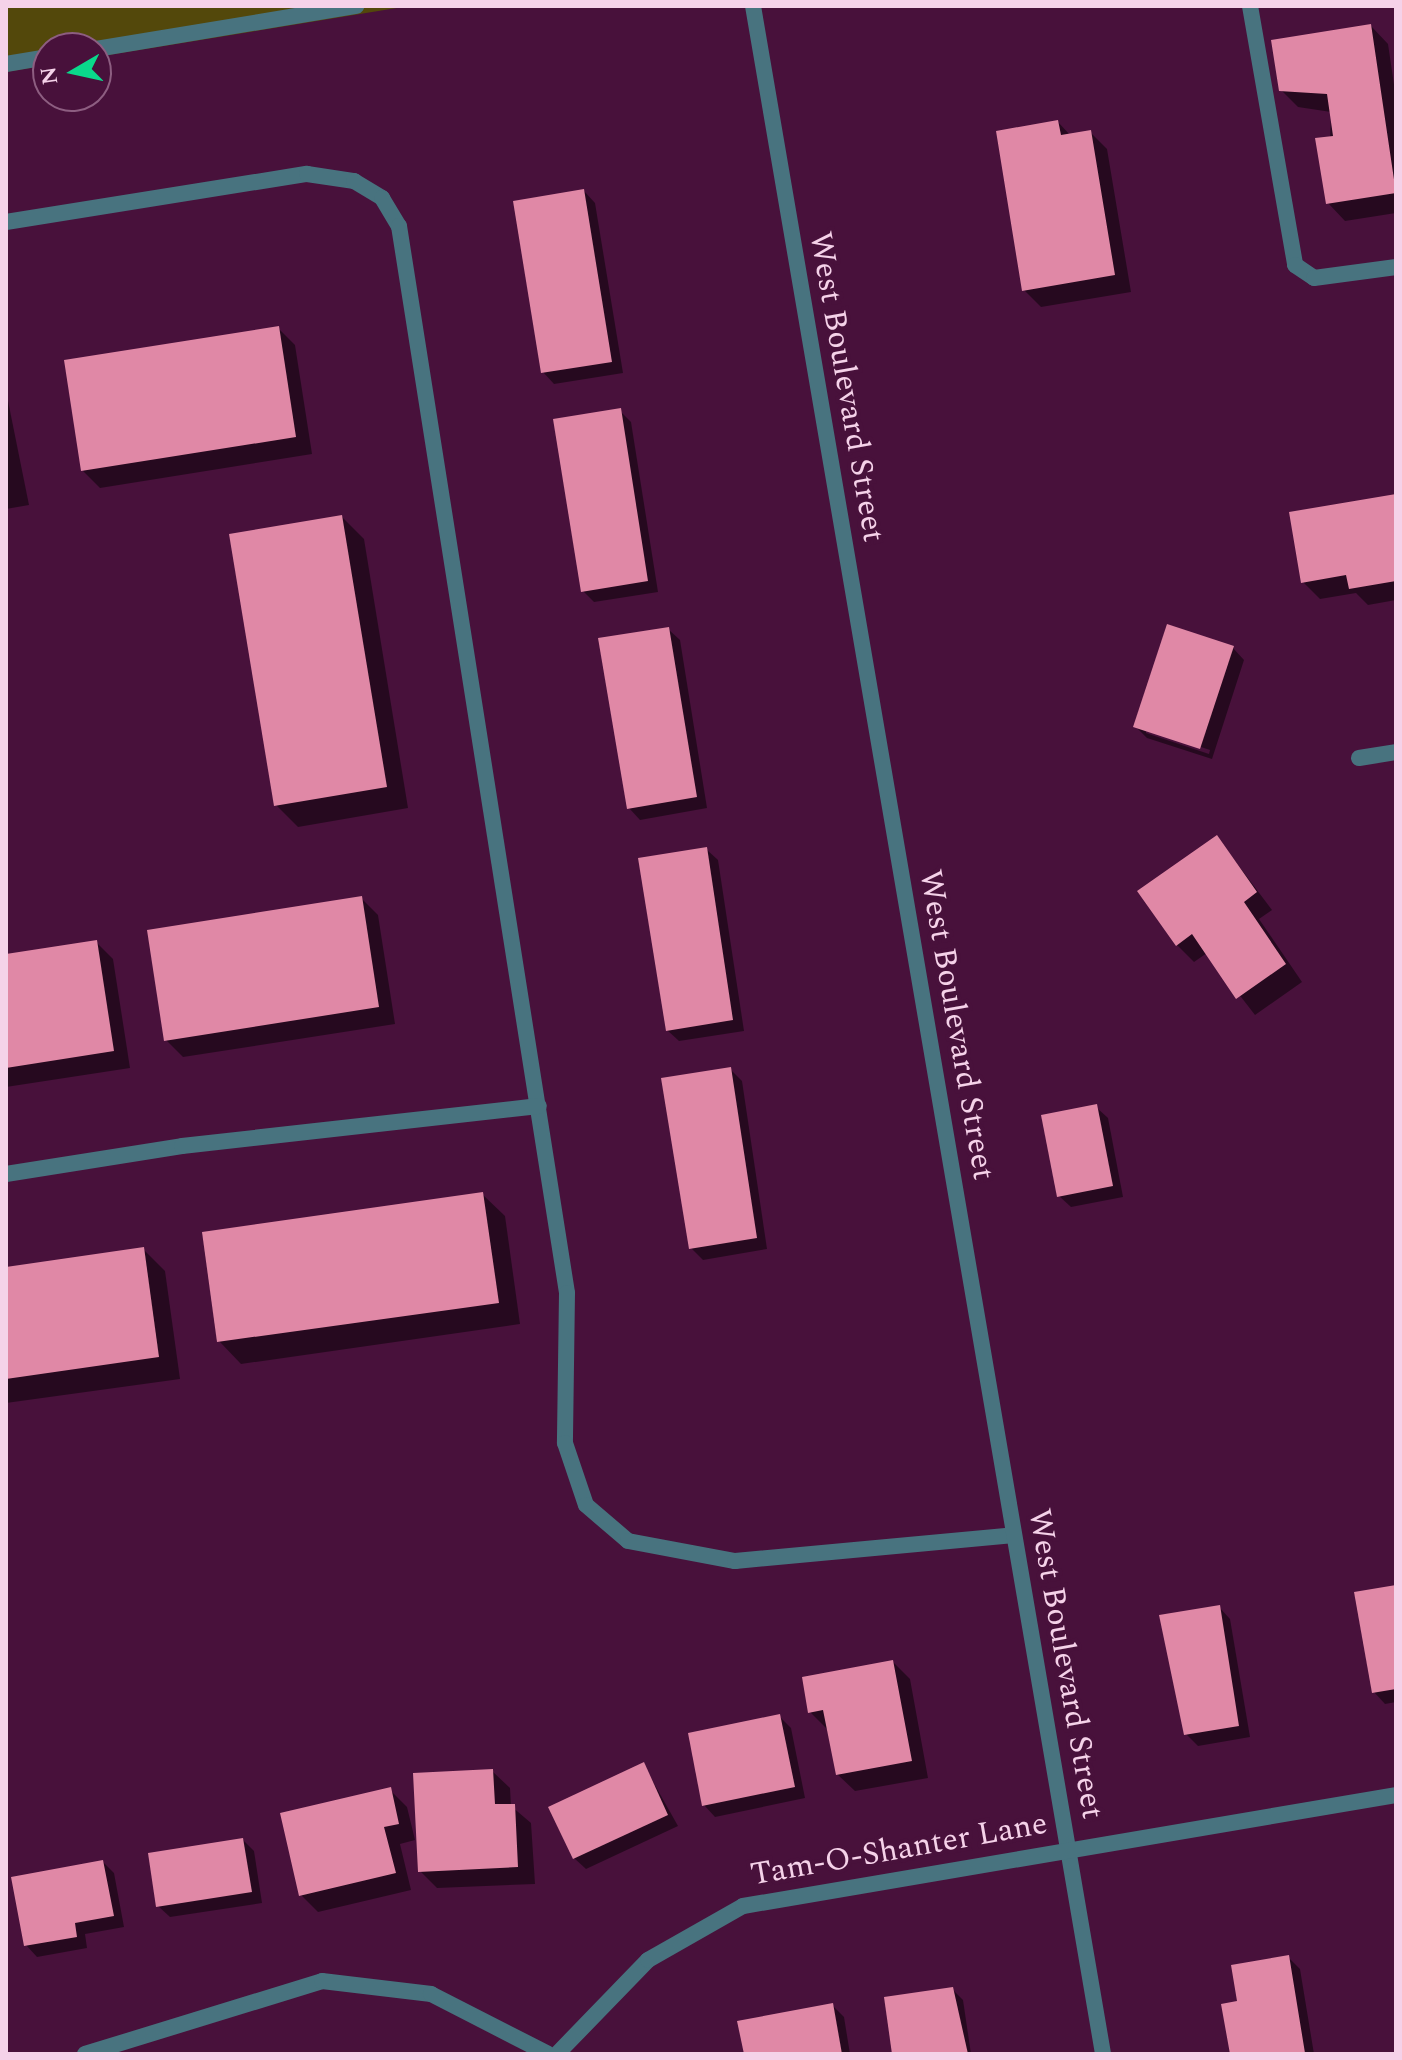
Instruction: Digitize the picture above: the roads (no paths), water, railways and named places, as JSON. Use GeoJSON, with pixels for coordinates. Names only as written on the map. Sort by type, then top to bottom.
{"type":"FeatureCollection","features":[{"type":"Feature","properties":{"kind":"street"},"geometry":{"type":"LineString","coordinates":[[112,46],[356,6]]}},
{"type":"Feature","properties":{"kind":"street","name":"West Boulevard Street"},"geometry":{"type":"LineString","coordinates":[[753,6],[1103,2054]]}},
{"type":"Feature","properties":{"kind":"street"},"geometry":{"type":"LineString","coordinates":[[1250,6],[1295,265],[1314,278],[1396,267]]}},
{"type":"Feature","properties":{"kind":"street"},"geometry":{"type":"LineString","coordinates":[[6,64],[32,60]]}},
{"type":"Feature","properties":{"kind":"street"},"geometry":{"type":"LineString","coordinates":[[6,222],[307,174],[354,181],[388,207],[412,284],[539,1106],[567,1293],[565,1443],[586,1505],[628,1541],[735,1561],[1014,1535]]}},
{"type":"Feature","properties":{"kind":"street"},"geometry":{"type":"LineString","coordinates":[[1359,758],[1396,752]]}},
{"type":"Feature","properties":{"kind":"street"},"geometry":{"type":"LineString","coordinates":[[6,1174],[182,1146],[539,1106]]}},
{"type":"Feature","properties":{"kind":"street","name":"Tam-O-Shanter Lane"},"geometry":{"type":"LineString","coordinates":[[557,2054],[648,1960],[743,1906],[1067,1848],[1396,1795]]}},
{"type":"Feature","properties":{"kind":"street"},"geometry":{"type":"LineString","coordinates":[[85,2054],[322,1981],[431,1994],[548,2054]]}}]}
